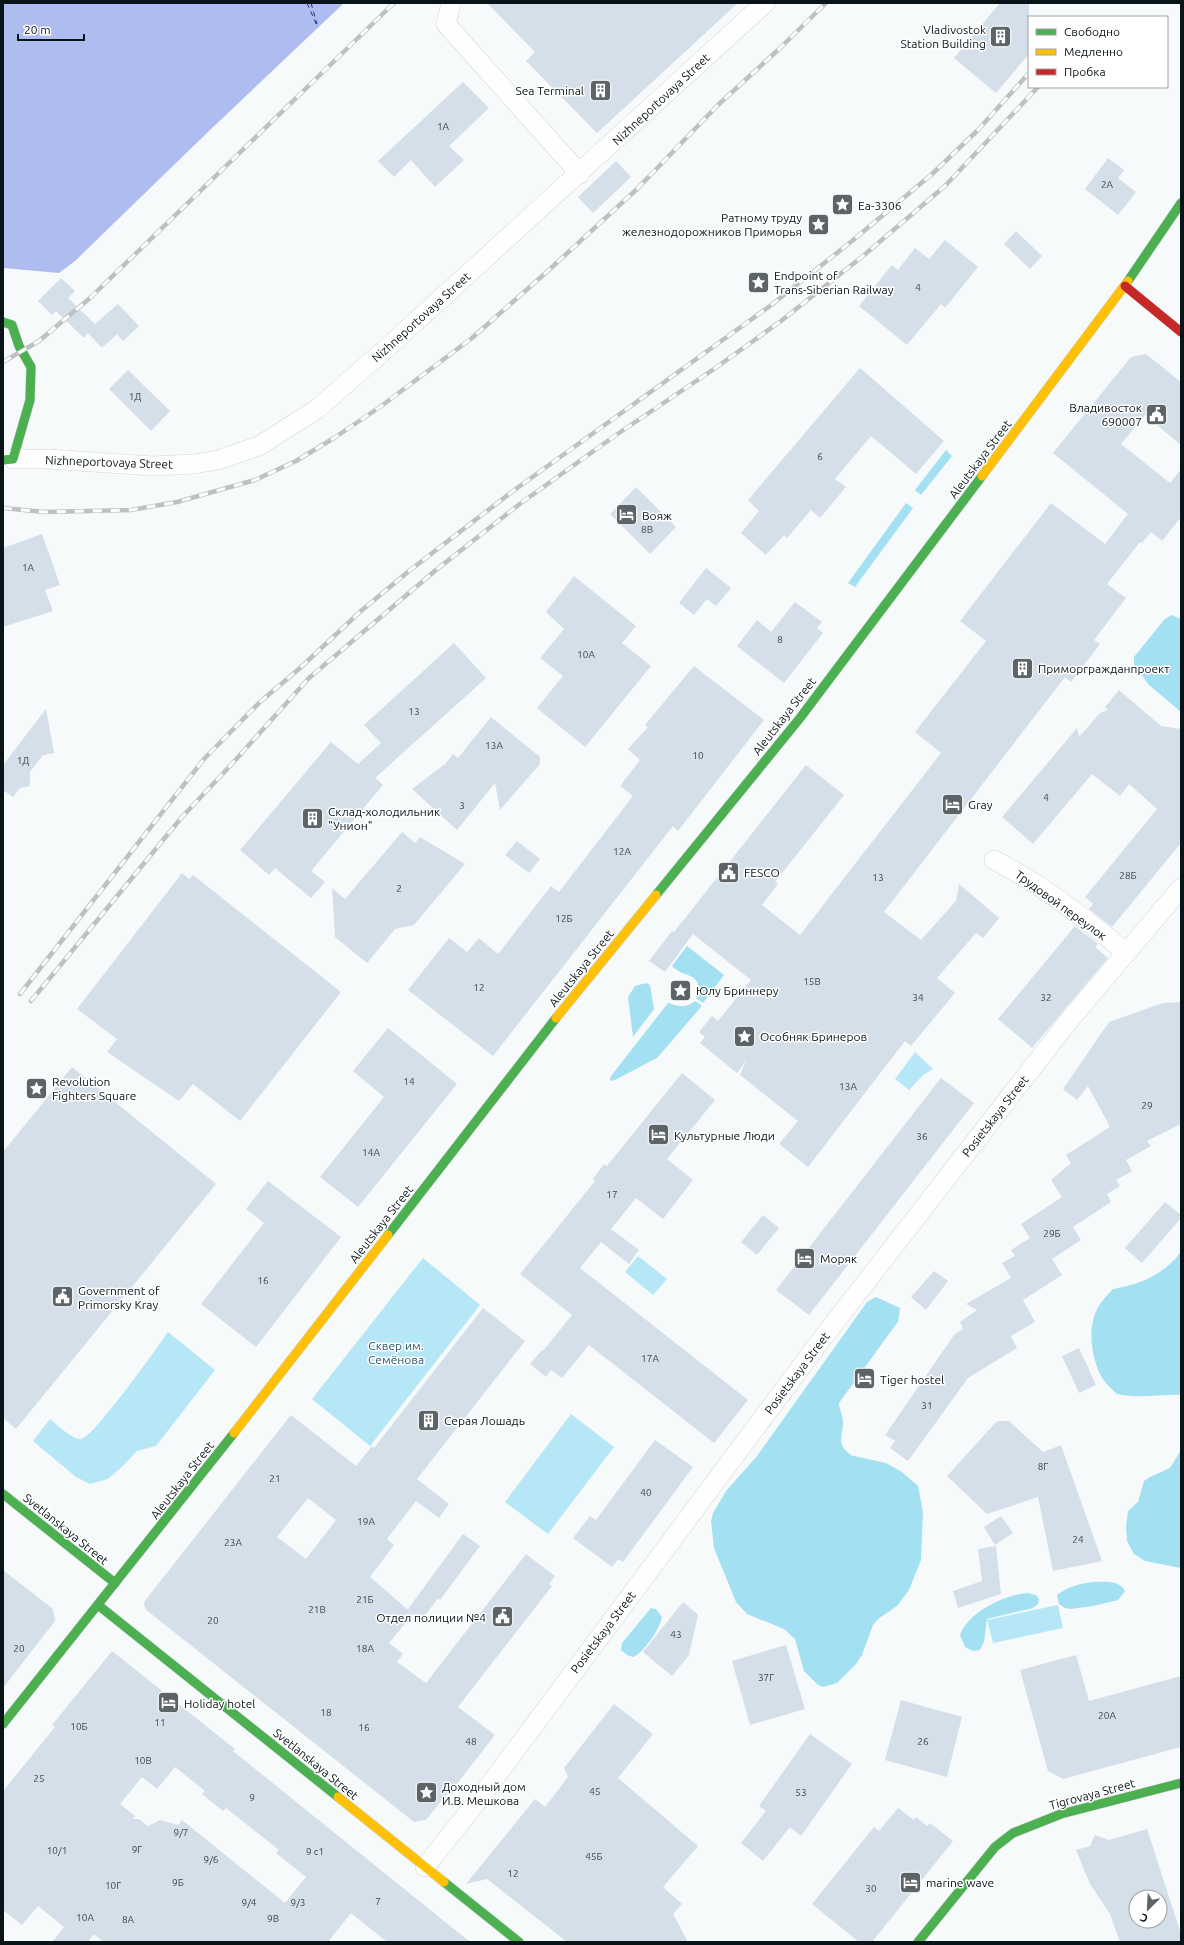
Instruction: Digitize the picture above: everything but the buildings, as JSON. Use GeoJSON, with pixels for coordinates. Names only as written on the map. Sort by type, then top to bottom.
{"type":"FeatureCollection","features":[{"type":"Feature","properties":{"kind":"main road","name":"Aleutskaya Street"},"geometry":{"type":"LineString","coordinates":[[3,1724],[164,1523],[585,982],[800,718],[1125,286],[1181,203]]}},
{"type":"Feature","properties":{"kind":"main road"},"geometry":{"type":"LineString","coordinates":[[1125,286],[1181,332]]}},
{"type":"Feature","properties":{"kind":"main road"},"geometry":{"type":"LineString","coordinates":[[3,322],[12,325],[19,346],[31,366],[30,400],[8,459]]}},
{"type":"Feature","properties":{"kind":"main road"},"geometry":{"type":"LineString","coordinates":[[8,342],[19,346]]}},
{"type":"Feature","properties":{"kind":"main road","name":"Svetlanskaya Street"},"geometry":{"type":"LineString","coordinates":[[3,1494],[115,1584]]}},
{"type":"Feature","properties":{"kind":"main road","name":"Svetlanskaya Street"},"geometry":{"type":"LineString","coordinates":[[98,1605],[519,1942]]}},
{"type":"Feature","properties":{"kind":"main road","name":"Tigrovaya Street"},"geometry":{"type":"LineString","coordinates":[[918,1942],[995,1847],[1013,1833],[1061,1814],[1181,1784]]}},
{"type":"Feature","properties":{"kind":"street"},"geometry":{"type":"LineString","coordinates":[[450,3],[446,24],[580,174]]}},
{"type":"Feature","properties":{"kind":"street","name":"Nizhneportovaya Street"},"geometry":{"type":"LineString","coordinates":[[8,459],[48,459],[153,466],[194,464],[218,460],[259,446],[317,409],[580,174],[765,3]]}},
{"type":"Feature","properties":{"kind":"street","name":"Трудовой переулок"},"geometry":{"type":"LineString","coordinates":[[994,860],[1020,873],[1076,912],[1126,953]]}},
{"type":"Feature","properties":{"kind":"street","name":"Posietskaya Street"},"geometry":{"type":"LineString","coordinates":[[426,1867],[519,1746],[818,1344],[1019,1084],[1181,888]]}},
{"type":"Feature","properties":{"kind":"green space"},"geometry":{"type":"Polygon","coordinates":[[[915,1052],[933,1069],[923,1075],[909,1090],[895,1079],[915,1052]]]}},
{"type":"Feature","properties":{"kind":"green space"},"geometry":{"type":"Polygon","coordinates":[[[638,1256],[667,1279],[653,1295],[625,1272],[638,1256]]]}},
{"type":"Feature","properties":{"kind":"green space","name":"Сквер им. Семёнова"},"geometry":{"type":"Polygon","coordinates":[[[423,1258],[480,1305],[370,1446],[312,1399],[423,1258]]]}},
{"type":"Feature","properties":{"kind":"green space"},"geometry":{"type":"Polygon","coordinates":[[[168,1332],[215,1370],[156,1446],[137,1451],[108,1479],[90,1484],[76,1477],[33,1441],[50,1419],[73,1437],[81,1439],[88,1435],[125,1391],[168,1332]]]}},
{"type":"Feature","properties":{"kind":"green space"},"geometry":{"type":"Polygon","coordinates":[[[571,1414],[614,1447],[548,1534],[505,1502],[571,1414]]]}},
{"type":"Feature","properties":{"kind":"green space"},"geometry":{"type":"Polygon","coordinates":[[[1058,1605],[1063,1628],[993,1643],[987,1620],[1058,1605]]]}},
{"type":"Feature","properties":{"kind":"shaded area"},"geometry":{"type":"Polygon","coordinates":[[[3,3],[344,3],[75,261],[59,273],[3,268],[3,3]]]}},
{"type":"Feature","properties":{"kind":"shaded area"},"geometry":{"type":"Polygon","coordinates":[[[946,450],[952,456],[921,495],[915,490],[946,450]]]}},
{"type":"Feature","properties":{"kind":"shaded area"},"geometry":{"type":"Polygon","coordinates":[[[906,503],[913,508],[855,587],[848,583],[906,503]]]}},
{"type":"Feature","properties":{"kind":"shaded area"},"geometry":{"type":"Polygon","coordinates":[[[1171,615],[1181,619],[1181,712],[1149,685],[1134,665],[1134,657],[1164,620],[1171,615]]]}},
{"type":"Feature","properties":{"kind":"shaded area"},"geometry":{"type":"Polygon","coordinates":[[[687,946],[724,975],[703,1003],[696,998],[698,983],[696,979],[682,973],[672,966],[687,946]]]}},
{"type":"Feature","properties":{"kind":"shaded area"},"geometry":{"type":"Polygon","coordinates":[[[646,983],[650,985],[654,1009],[633,1037],[628,997],[635,986],[646,983]]]}},
{"type":"Feature","properties":{"kind":"shaded area"},"geometry":{"type":"Polygon","coordinates":[[[695,1001],[701,1005],[701,1007],[657,1058],[613,1081],[610,1080],[611,1076],[668,1003],[678,1006],[685,1006],[695,1001]]]}},
{"type":"Feature","properties":{"kind":"shaded area"},"geometry":{"type":"Polygon","coordinates":[[[1181,1252],[1181,1395],[1133,1396],[1117,1394],[1102,1378],[1096,1364],[1092,1348],[1091,1332],[1095,1313],[1113,1289],[1133,1284],[1151,1277],[1167,1267],[1181,1252]]]}},
{"type":"Feature","properties":{"kind":"shaded area"},"geometry":{"type":"Polygon","coordinates":[[[876,1297],[900,1308],[898,1322],[839,1403],[843,1422],[841,1440],[843,1448],[851,1455],[886,1463],[902,1472],[918,1486],[923,1512],[921,1560],[909,1590],[897,1606],[878,1619],[873,1625],[862,1655],[856,1664],[837,1683],[823,1687],[818,1685],[804,1671],[795,1639],[784,1629],[747,1614],[736,1602],[714,1548],[711,1521],[713,1513],[726,1491],[757,1456],[867,1302],[876,1297]]]}},
{"type":"Feature","properties":{"kind":"shaded area"},"geometry":{"type":"Polygon","coordinates":[[[1181,1450],[1181,1568],[1145,1561],[1134,1554],[1127,1541],[1126,1526],[1128,1511],[1138,1502],[1144,1481],[1170,1468],[1181,1450]]]}},
{"type":"Feature","properties":{"kind":"shaded area"},"geometry":{"type":"Polygon","coordinates":[[[1093,1582],[1115,1583],[1122,1587],[1125,1591],[1118,1600],[1093,1606],[1071,1609],[1065,1608],[1059,1604],[1057,1595],[1065,1589],[1093,1582]]]}},
{"type":"Feature","properties":{"kind":"shaded area"},"geometry":{"type":"Polygon","coordinates":[[[1027,1593],[1036,1595],[1039,1599],[1038,1604],[1033,1608],[987,1619],[984,1642],[980,1650],[973,1651],[965,1647],[960,1635],[964,1627],[979,1612],[1008,1597],[1027,1593]]]}},
{"type":"Feature","properties":{"kind":"shaded area"},"geometry":{"type":"Polygon","coordinates":[[[651,1608],[656,1609],[662,1617],[661,1622],[651,1640],[642,1651],[633,1657],[627,1655],[621,1650],[622,1643],[651,1608]]]}},
{"type":"Feature","properties":{"kind":"ferry route"},"geometry":{"type":"LineString","coordinates":[[307,3],[318,28]]}},
{"type":"Feature","properties":{"kind":"ferry route"},"geometry":{"type":"LineString","coordinates":[[311,3],[317,24]]}},
{"type":"Feature","properties":{"kind":"railway"},"geometry":{"type":"LineString","coordinates":[[3,362],[39,341],[90,298],[394,3]]}},
{"type":"Feature","properties":{"kind":"railway"},"geometry":{"type":"LineString","coordinates":[[3,508],[44,512],[131,510],[177,502],[255,480],[296,461],[334,438],[380,407],[472,338],[637,189],[718,105],[778,50],[826,3]]}},
{"type":"Feature","properties":{"kind":"railway"},"geometry":{"type":"LineString","coordinates":[[20,994],[204,759],[260,702],[300,668],[361,611],[409,571],[513,491],[770,306],[852,241],[931,175],[978,130],[1028,74]]}},
{"type":"Feature","properties":{"kind":"railway"},"geometry":{"type":"LineString","coordinates":[[31,1001],[182,817],[309,678],[436,570],[521,503],[616,435],[714,369],[781,321],[863,256],[945,186],[1037,88]]}},
{"type":"Feature","properties":{"kind":"traffic: fast"},"geometry":{"type":"LineString","coordinates":[[1128,281],[1181,203]]}},
{"type":"Feature","properties":{"kind":"traffic: fast"},"geometry":{"type":"LineString","coordinates":[[3,322],[12,325],[19,346],[31,367],[30,400],[13,459],[3,460]]}},
{"type":"Feature","properties":{"kind":"traffic: fast"},"geometry":{"type":"LineString","coordinates":[[656,895],[800,718],[982,476]]}},
{"type":"Feature","properties":{"kind":"traffic: fast"},"geometry":{"type":"LineString","coordinates":[[388,1235],[556,1018]]}},
{"type":"Feature","properties":{"kind":"traffic: fast"},"geometry":{"type":"LineString","coordinates":[[3,1724],[234,1433]]}},
{"type":"Feature","properties":{"kind":"traffic: fast"},"geometry":{"type":"LineString","coordinates":[[3,1494],[115,1583]]}},
{"type":"Feature","properties":{"kind":"traffic: fast"},"geometry":{"type":"LineString","coordinates":[[98,1605],[338,1797]]}},
{"type":"Feature","properties":{"kind":"traffic: fast"},"geometry":{"type":"LineString","coordinates":[[918,1942],[995,1847],[1013,1833],[1061,1814],[1181,1783]]}},
{"type":"Feature","properties":{"kind":"traffic: fast"},"geometry":{"type":"LineString","coordinates":[[444,1882],[519,1942]]}},
{"type":"Feature","properties":{"kind":"traffic: slow"},"geometry":{"type":"LineString","coordinates":[[982,476],[1128,281]]}},
{"type":"Feature","properties":{"kind":"traffic: slow"},"geometry":{"type":"LineString","coordinates":[[556,1018],[656,895]]}},
{"type":"Feature","properties":{"kind":"traffic: slow"},"geometry":{"type":"LineString","coordinates":[[234,1433],[388,1235]]}},
{"type":"Feature","properties":{"kind":"traffic: slow"},"geometry":{"type":"LineString","coordinates":[[338,1797],[444,1882]]}},
{"type":"Feature","properties":{"kind":"traffic: jam"},"geometry":{"type":"LineString","coordinates":[[1125,286],[1181,332]]}},
{"type":"Feature","properties":{"kind":"place","name":"Vladivostok Station Building"},"geometry":{"type":"Point","coordinates":[1001,36]}},
{"type":"Feature","properties":{"kind":"place","name":"Sea Terminal"},"geometry":{"type":"Point","coordinates":[600,90]}},
{"type":"Feature","properties":{"kind":"place","name":"Еа-3306"},"geometry":{"type":"Point","coordinates":[842,205]}},
{"type":"Feature","properties":{"kind":"place","name":"Ратному труду железнодорожников Приморья"},"geometry":{"type":"Point","coordinates":[818,224]}},
{"type":"Feature","properties":{"kind":"place","name":"Endpoint of Trans-Siberian Railway"},"geometry":{"type":"Point","coordinates":[759,282]}},
{"type":"Feature","properties":{"kind":"place","name":"Владивосток 690007"},"geometry":{"type":"Point","coordinates":[1157,414]}},
{"type":"Feature","properties":{"kind":"place","name":"Вояж"},"geometry":{"type":"Point","coordinates":[627,515]}},
{"type":"Feature","properties":{"kind":"place","name":"Приморгражданпроект"},"geometry":{"type":"Point","coordinates":[1023,668]}},
{"type":"Feature","properties":{"kind":"place","name":"Gray"},"geometry":{"type":"Point","coordinates":[953,804]}},
{"type":"Feature","properties":{"kind":"place","name":"Склад-холодильник \"Унион\""},"geometry":{"type":"Point","coordinates":[312,818]}},
{"type":"Feature","properties":{"kind":"place","name":"FESCO"},"geometry":{"type":"Point","coordinates":[729,872]}},
{"type":"Feature","properties":{"kind":"place","name":"Юлу Бриннеру"},"geometry":{"type":"Point","coordinates":[681,990]}},
{"type":"Feature","properties":{"kind":"place","name":"Особняк Бринеров"},"geometry":{"type":"Point","coordinates":[744,1036]}},
{"type":"Feature","properties":{"kind":"place","name":"Revolution Fighters Square"},"geometry":{"type":"Point","coordinates":[36,1088]}},
{"type":"Feature","properties":{"kind":"place","name":"Культурные Люди"},"geometry":{"type":"Point","coordinates":[659,1135]}},
{"type":"Feature","properties":{"kind":"place","name":"Моряк"},"geometry":{"type":"Point","coordinates":[804,1258]}},
{"type":"Feature","properties":{"kind":"place","name":"Government of Primorsky Kray"},"geometry":{"type":"Point","coordinates":[63,1297]}},
{"type":"Feature","properties":{"kind":"place","name":"Tiger hostel"},"geometry":{"type":"Point","coordinates":[864,1379]}},
{"type":"Feature","properties":{"kind":"place","name":"Серая Лошадь"},"geometry":{"type":"Point","coordinates":[429,1420]}},
{"type":"Feature","properties":{"kind":"place","name":"Отдел полиции №4"},"geometry":{"type":"Point","coordinates":[502,1617]}},
{"type":"Feature","properties":{"kind":"place","name":"Holiday hotel"},"geometry":{"type":"Point","coordinates":[168,1703]}},
{"type":"Feature","properties":{"kind":"place","name":"Доходный дом И.В. Мешкова"},"geometry":{"type":"Point","coordinates":[426,1793]}},
{"type":"Feature","properties":{"kind":"place","name":"marine wave"},"geometry":{"type":"Point","coordinates":[911,1882]}}]}
